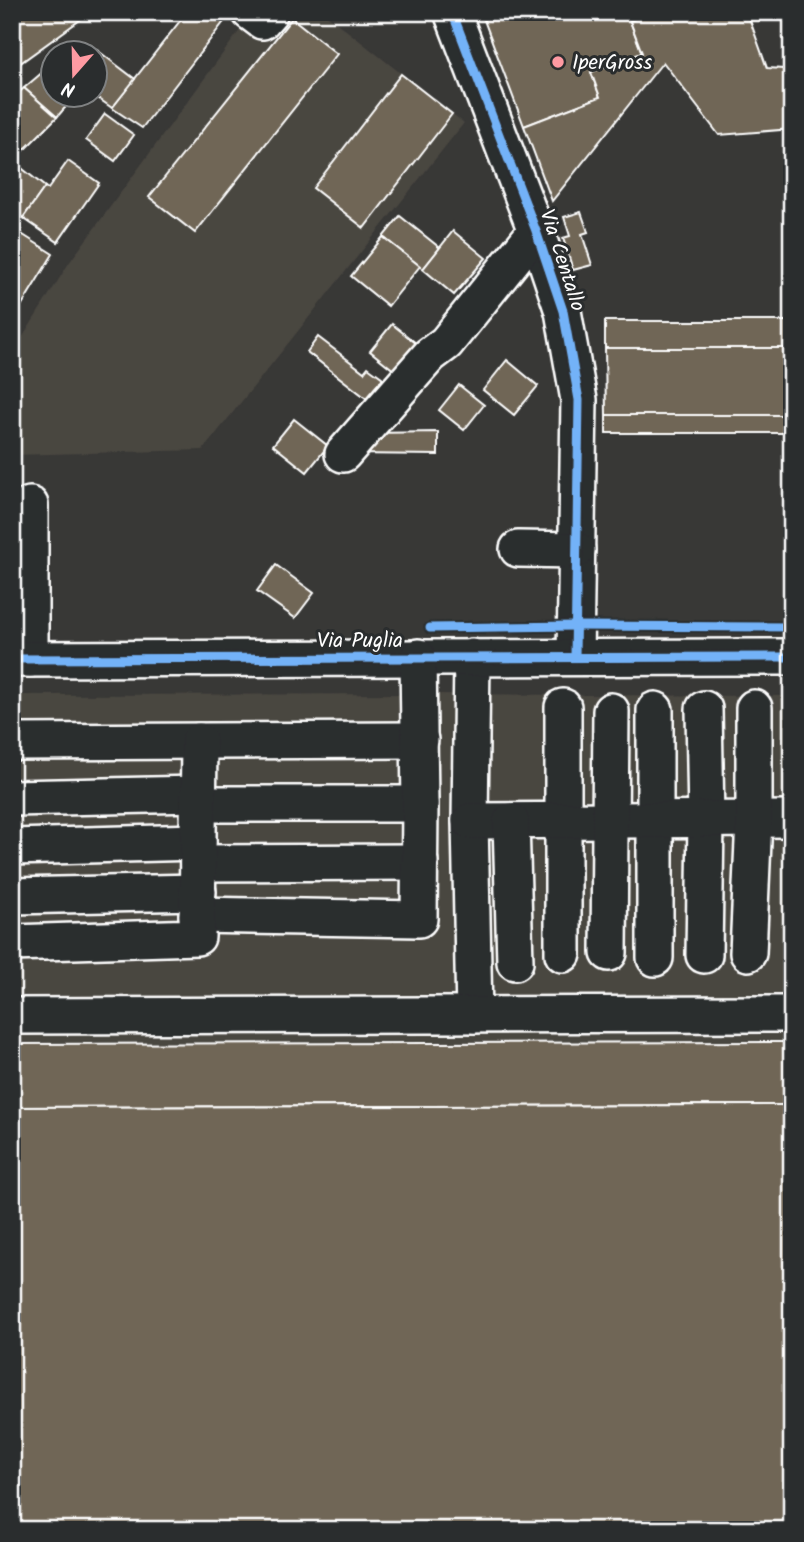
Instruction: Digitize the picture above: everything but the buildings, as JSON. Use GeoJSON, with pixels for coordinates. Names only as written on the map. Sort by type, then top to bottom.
{"type":"FeatureCollection","features":[{"type":"Feature","properties":{"kind":"street"},"geometry":{"type":"LineString","coordinates":[[250,12],[261,21],[270,12]]}},
{"type":"Feature","properties":{"kind":"street","name":"Via Centallo"},"geometry":{"type":"LineString","coordinates":[[452,12],[564,311],[579,400],[575,657]]}},
{"type":"Feature","properties":{"kind":"street","name":"Via Centallo"},"geometry":{"type":"LineString","coordinates":[[343,454],[430,355],[446,343],[536,231]]}},
{"type":"Feature","properties":{"kind":"street"},"geometry":{"type":"LineString","coordinates":[[21,659],[30,505]]}},
{"type":"Feature","properties":{"kind":"street"},"geometry":{"type":"LineString","coordinates":[[518,549],[577,550]]}},
{"type":"Feature","properties":{"kind":"street"},"geometry":{"type":"LineString","coordinates":[[12,847],[197,890],[419,919],[418,657]]}},
{"type":"Feature","properties":{"kind":"street"},"geometry":{"type":"LineString","coordinates":[[472,657],[470,821],[474,1014]]}},
{"type":"Feature","properties":{"kind":"street","name":"Via Puglia"},"geometry":{"type":"LineString","coordinates":[[21,659],[792,657]]}},
{"type":"Feature","properties":{"kind":"street"},"geometry":{"type":"LineString","coordinates":[[563,707],[563,954]]}},
{"type":"Feature","properties":{"kind":"street"},"geometry":{"type":"LineString","coordinates":[[748,953],[754,819],[754,708]]}},
{"type":"Feature","properties":{"kind":"street"},"geometry":{"type":"LineString","coordinates":[[704,709],[704,955]]}},
{"type":"Feature","properties":{"kind":"street"},"geometry":{"type":"LineString","coordinates":[[654,710],[655,958]]}},
{"type":"Feature","properties":{"kind":"street"},"geometry":{"type":"LineString","coordinates":[[609,953],[611,711]]}},
{"type":"Feature","properties":{"kind":"street"},"geometry":{"type":"LineString","coordinates":[[12,742],[199,741],[420,752],[471,765]]}},
{"type":"Feature","properties":{"kind":"street"},"geometry":{"type":"LineString","coordinates":[[197,890],[199,741]]}},
{"type":"Feature","properties":{"kind":"street"},"geometry":{"type":"LineString","coordinates":[[12,798],[420,804]]}},
{"type":"Feature","properties":{"kind":"street"},"geometry":{"type":"LineString","coordinates":[[470,821],[792,819]]}},
{"type":"Feature","properties":{"kind":"street"},"geometry":{"type":"LineString","coordinates":[[511,821],[515,961]]}},
{"type":"Feature","properties":{"kind":"street"},"geometry":{"type":"LineString","coordinates":[[12,896],[197,890],[420,862]]}},
{"type":"Feature","properties":{"kind":"street"},"geometry":{"type":"LineString","coordinates":[[12,943],[197,890]]}},
{"type":"Feature","properties":{"kind":"street"},"geometry":{"type":"LineString","coordinates":[[12,1016],[792,1014]]}},
{"type":"Feature","properties":{"kind":"shaded area"},"geometry":{"type":"Polygon","coordinates":[[[286,12],[323,12],[464,123],[203,450],[12,455],[12,354],[69,263],[240,30],[267,30],[286,12]]]}},
{"type":"Feature","properties":{"kind":"shaded area"},"geometry":{"type":"Polygon","coordinates":[[[12,695],[792,696],[792,1530],[12,1530],[12,695]]]}},
{"type":"Feature","properties":{"kind":"cycle path"},"geometry":{"type":"LineString","coordinates":[[452,12],[536,231],[563,311],[579,400],[575,657]]}},
{"type":"Feature","properties":{"kind":"cycle path"},"geometry":{"type":"LineString","coordinates":[[430,628],[792,627]]}},
{"type":"Feature","properties":{"kind":"cycle path"},"geometry":{"type":"LineString","coordinates":[[12,659],[792,657]]}},
{"type":"Feature","properties":{"kind":"place","name":"IperGross"},"geometry":{"type":"Point","coordinates":[558,62]}}]}
